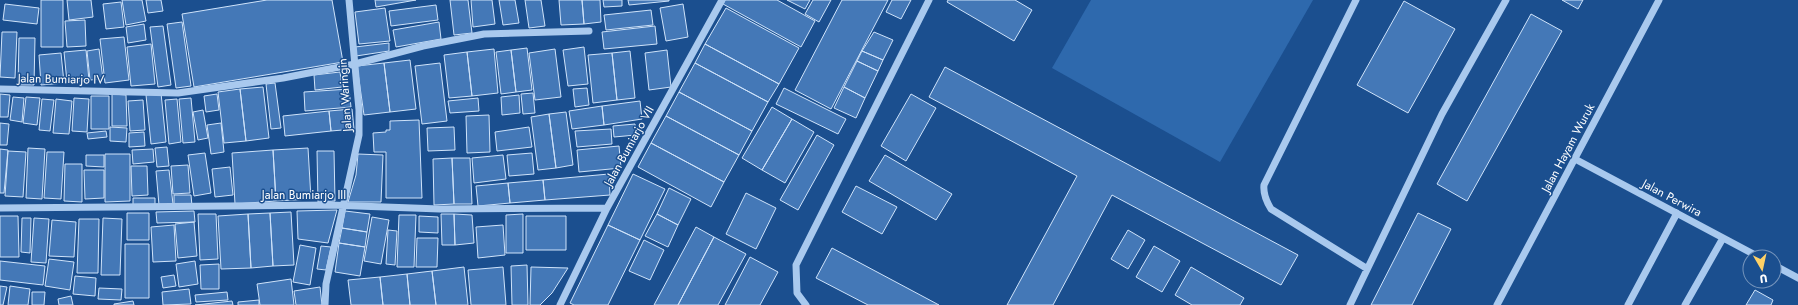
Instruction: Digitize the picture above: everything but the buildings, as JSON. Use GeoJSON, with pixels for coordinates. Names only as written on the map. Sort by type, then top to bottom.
{"type":"FeatureCollection","features":[{"type":"Feature","properties":{"kind":"street","name":"Jalan Waringin"},"geometry":{"type":"LineString","coordinates":[[325,305],[326,284],[359,135],[359,110],[349,0]]}},
{"type":"Feature","properties":{"kind":"street","name":"Jalan Bumiarjo VII"},"geometry":{"type":"LineString","coordinates":[[560,305],[607,208],[722,0]]}},
{"type":"Feature","properties":{"kind":"street"},"geometry":{"type":"LineString","coordinates":[[806,305],[797,293],[796,265],[928,0]]}},
{"type":"Feature","properties":{"kind":"street"},"geometry":{"type":"LineString","coordinates":[[1356,0],[1264,185],[1263,190],[1265,198],[1271,209],[1366,268]]}},
{"type":"Feature","properties":{"kind":"street"},"geometry":{"type":"LineString","coordinates":[[1350,305],[1366,268],[1442,114],[1506,0]]}},
{"type":"Feature","properties":{"kind":"street","name":"Jalan Hayam Wuruk"},"geometry":{"type":"LineString","coordinates":[[1497,305],[1659,0]]}},
{"type":"Feature","properties":{"kind":"street","name":"Jalan Bumiarjo IV"},"geometry":{"type":"LineString","coordinates":[[0,89],[178,93],[283,78],[355,64],[423,46],[484,34],[589,31]]}},
{"type":"Feature","properties":{"kind":"street","name":"Jalan Perwira"},"geometry":{"type":"LineString","coordinates":[[1575,159],[1744,249]]}},
{"type":"Feature","properties":{"kind":"street","name":"Jalan Bumiarjo III"},"geometry":{"type":"LineString","coordinates":[[0,208],[323,206],[607,208]]}},
{"type":"Feature","properties":{"kind":"street"},"geometry":{"type":"LineString","coordinates":[[1628,305],[1677,213]]}},
{"type":"Feature","properties":{"kind":"street"},"geometry":{"type":"LineString","coordinates":[[1685,305],[1723,238]]}},
{"type":"Feature","properties":{"kind":"street"},"geometry":{"type":"LineString","coordinates":[[1782,269],[1798,278]]}},
{"type":"Feature","properties":{"kind":"shaded area"},"geometry":{"type":"Polygon","coordinates":[[[1091,0],[1313,0],[1220,162],[1052,68],[1091,0]]]}}]}
